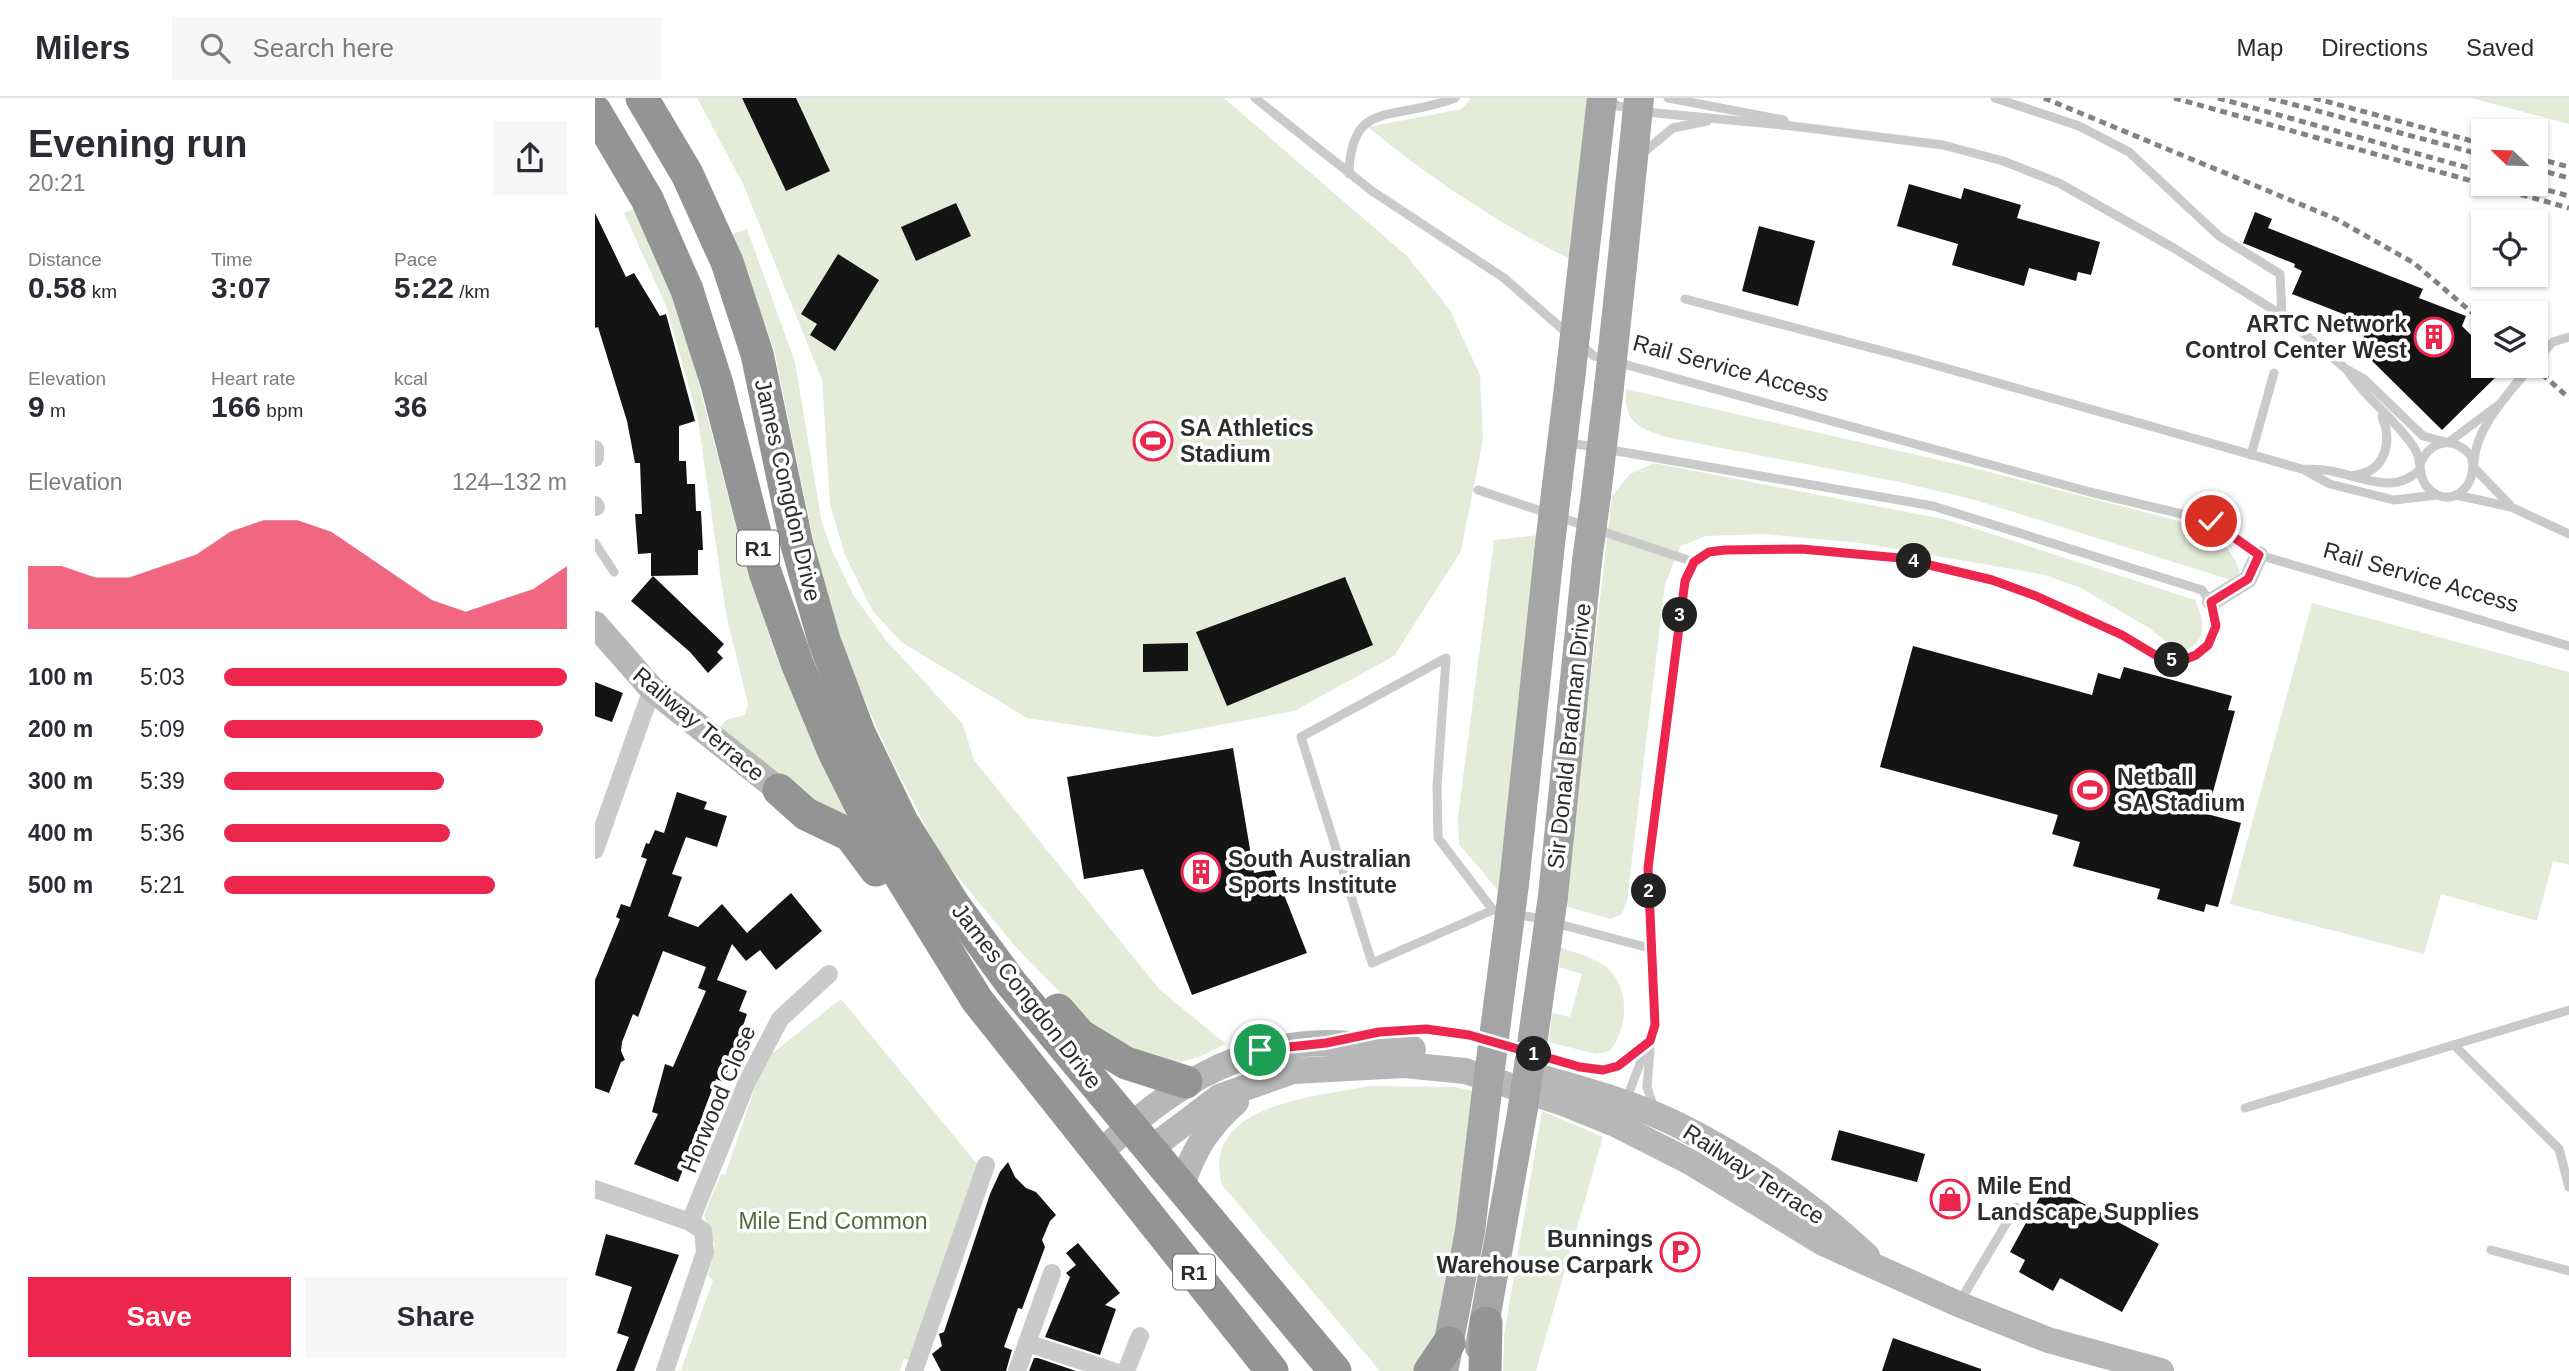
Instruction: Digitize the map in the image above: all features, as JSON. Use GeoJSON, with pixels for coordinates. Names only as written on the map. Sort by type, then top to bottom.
{"type":"FeatureCollection","features":[{"type":"Feature","properties":{"kind":"highway","name":"James Congdon Drive"},"geometry":{"type":"LineString","coordinates":[[642,98],[687,174],[727,262],[757,354],[801,557],[824,640],[859,733],[902,822],[975,934],[1011,983],[1326,1360],[1352,1371]]}},
{"type":"Feature","properties":{"kind":"highway","name":"James Congdon Drive"},"geometry":{"type":"LineString","coordinates":[[595,111],[646,199],[687,290],[717,384],[765,572],[797,663],[829,739],[878,840],[977,1000],[1272,1371]]}},
{"type":"Feature","properties":{"kind":"highway"},"geometry":{"type":"LineString","coordinates":[[779,790],[796,808],[841,830],[857,843],[918,943],[957,970]]}},
{"type":"Feature","properties":{"kind":"highway"},"geometry":{"type":"LineString","coordinates":[[975,934],[1014,957],[1080,1035],[1126,1063],[1186,1082]]}},
{"type":"Feature","properties":{"kind":"highway"},"geometry":{"type":"LineString","coordinates":[[1108,1163],[1139,1138]]}},
{"type":"Feature","properties":{"kind":"highway"},"geometry":{"type":"LineString","coordinates":[[1485,1371],[1486,1323]]}},
{"type":"Feature","properties":{"kind":"highway"},"geometry":{"type":"LineString","coordinates":[[1430,1371],[1446,1357]]}},
{"type":"Feature","properties":{"kind":"main road","name":"Sir Donald Bradman Drive"},"geometry":{"type":"LineString","coordinates":[[1446,1357],[1470,1231],[1514,884],[1549,553],[1603,98]]}},
{"type":"Feature","properties":{"kind":"main road","name":"Sir Donald Bradman Drive"},"geometry":{"type":"LineString","coordinates":[[1475,1371],[1486,1323],[1523,1108],[1553,896],[1638,104]]}},
{"type":"Feature","properties":{"kind":"main road","name":"Railway Terrace"},"geometry":{"type":"LineString","coordinates":[[595,624],[652,689],[779,790]]}},
{"type":"Feature","properties":{"kind":"main road","name":"Railway Terrace"},"geometry":{"type":"LineString","coordinates":[[1139,1138],[1186,1082],[1224,1063],[1260,1050],[1326,1043],[1415,1049],[1469,1058],[1620,1114],[1702,1169],[1823,1243],[1887,1273],[2108,1364],[2161,1371]]}},
{"type":"Feature","properties":{"kind":"main road","name":"Railway Terrace"},"geometry":{"type":"LineString","coordinates":[[1139,1138],[1219,1097],[1261,1080],[1293,1071],[1346,1066],[1405,1065],[1465,1071],[1563,1103],[1620,1114],[1657,1116],[1677,1124],[1745,1163],[1811,1208],[1887,1273]]}},
{"type":"Feature","properties":{"kind":"main road"},"geometry":{"type":"LineString","coordinates":[[1181,1186],[1193,1151],[1212,1123],[1261,1080]]}},
{"type":"Feature","properties":{"kind":"street"},"geometry":{"type":"LineString","coordinates":[[595,449],[595,458]]}},
{"type":"Feature","properties":{"kind":"street"},"geometry":{"type":"LineString","coordinates":[[2211,602],[2248,579],[2259,555]]}},
{"type":"Feature","properties":{"kind":"street"},"geometry":{"type":"LineString","coordinates":[[595,849],[652,689]]}},
{"type":"Feature","properties":{"kind":"street","name":"Horwood Close"},"geometry":{"type":"LineString","coordinates":[[690,1222],[747,1082],[780,1019],[829,974]]}},
{"type":"Feature","properties":{"kind":"street"},"geometry":{"type":"LineString","coordinates":[[914,1371],[986,1165]]}},
{"type":"Feature","properties":{"kind":"street"},"geometry":{"type":"LineString","coordinates":[[595,1189],[690,1222],[703,1231],[705,1252],[665,1371]]}},
{"type":"Feature","properties":{"kind":"street"},"geometry":{"type":"LineString","coordinates":[[1017,1371],[1052,1273]]}},
{"type":"Feature","properties":{"kind":"street"},"geometry":{"type":"LineString","coordinates":[[1126,1371],[1140,1336]]}},
{"type":"Feature","properties":{"kind":"street"},"geometry":{"type":"LineString","coordinates":[[1027,1343],[1113,1371]]}},
{"type":"Feature","properties":{"kind":"lane","name":"Rail Service Access"},"geometry":{"type":"LineString","coordinates":[[1255,98],[1349,174],[1504,278],[1594,356],[2090,492],[2211,521],[2259,555],[2569,646]]}},
{"type":"Feature","properties":{"kind":"lane"},"geometry":{"type":"LineString","coordinates":[[1400,101],[1423,104],[1455,98]]}},
{"type":"Feature","properties":{"kind":"lane"},"geometry":{"type":"LineString","coordinates":[[1603,98],[1618,106],[1638,104],[1723,119],[1944,145],[2003,161],[2070,190],[2172,247],[2282,315],[2346,369],[2413,445],[2427,488],[2438,495]]}},
{"type":"Feature","properties":{"kind":"lane"},"geometry":{"type":"LineString","coordinates":[[1668,98],[1819,129]]}},
{"type":"Feature","properties":{"kind":"lane"},"geometry":{"type":"LineString","coordinates":[[1995,98],[2069,122],[2129,152],[2219,236],[2280,274],[2282,315]]}},
{"type":"Feature","properties":{"kind":"lane"},"geometry":{"type":"LineString","coordinates":[[1349,174],[1350,142],[1358,119]]}},
{"type":"Feature","properties":{"kind":"lane"},"geometry":{"type":"LineString","coordinates":[[1631,175],[1647,147],[1673,128],[1723,119]]}},
{"type":"Feature","properties":{"kind":"lane"},"geometry":{"type":"LineString","coordinates":[[1685,299],[1917,360],[2251,455],[2302,468],[2391,484],[2405,481],[2420,467],[2429,449],[2447,442],[2501,403]]}},
{"type":"Feature","properties":{"kind":"lane"},"geometry":{"type":"LineString","coordinates":[[2548,347],[2553,342],[2569,337]]}},
{"type":"Feature","properties":{"kind":"lane"},"geometry":{"type":"LineString","coordinates":[[2346,369],[2364,379],[2423,436],[2466,449],[2474,467],[2511,506]]}},
{"type":"Feature","properties":{"kind":"lane"},"geometry":{"type":"LineString","coordinates":[[2251,455],[2274,373]]}},
{"type":"Feature","properties":{"kind":"lane"},"geometry":{"type":"LineString","coordinates":[[2456,495],[2470,485],[2478,442],[2501,403],[2521,378]]}},
{"type":"Feature","properties":{"kind":"lane"},"geometry":{"type":"LineString","coordinates":[[2350,475],[2373,469],[2384,456],[2386,426],[2375,404]]}},
{"type":"Feature","properties":{"kind":"lane"},"geometry":{"type":"LineString","coordinates":[[1562,442],[1933,506],[2201,590],[2211,602],[2216,626],[2208,645],[2196,655],[2181,661],[2162,659],[2101,625],[2036,596],[1992,580],[1934,565],[1849,552],[1801,549],[1725,550],[1709,552],[1694,562],[1684,592],[1648,868],[1655,1025],[1620,1114]]}},
{"type":"Feature","properties":{"kind":"lane"},"geometry":{"type":"LineString","coordinates":[[2302,468],[2330,484],[2394,500],[2456,495],[2511,506],[2569,534]]}},
{"type":"Feature","properties":{"kind":"lane"},"geometry":{"type":"LineString","coordinates":[[1478,490],[1694,562]]}},
{"type":"Feature","properties":{"kind":"lane"},"geometry":{"type":"LineString","coordinates":[[595,543],[614,572]]}},
{"type":"Feature","properties":{"kind":"lane"},"geometry":{"type":"LineString","coordinates":[[1493,910],[1438,838],[1437,787],[1446,659],[1301,737],[1372,963],[1493,910],[1653,948]]}},
{"type":"Feature","properties":{"kind":"lane"},"geometry":{"type":"LineString","coordinates":[[2245,1108],[2569,1010]]}},
{"type":"Feature","properties":{"kind":"lane"},"geometry":{"type":"LineString","coordinates":[[1326,1043],[1379,1032],[1426,1029],[1469,1035],[1580,1067],[1603,1070],[1618,1066],[1650,1041]]}},
{"type":"Feature","properties":{"kind":"lane"},"geometry":{"type":"LineString","coordinates":[[1650,1041],[1647,1087],[1657,1116]]}},
{"type":"Feature","properties":{"kind":"lane"},"geometry":{"type":"LineString","coordinates":[[2454,1045],[2559,1149],[2569,1187]]}},
{"type":"Feature","properties":{"kind":"lane"},"geometry":{"type":"LineString","coordinates":[[1958,1304],[2015,1206]]}},
{"type":"Feature","properties":{"kind":"lane"},"geometry":{"type":"LineString","coordinates":[[2491,1250],[2569,1271]]}},
{"type":"Feature","properties":{"kind":"green space","name":"SA Athletics Stadium"},"geometry":{"type":"Polygon","coordinates":[[[697,98],[1224,98],[1407,256],[1450,310],[1480,375],[1483,440],[1461,551],[1394,656],[1294,711],[1156,737],[1027,718],[901,642],[872,610],[845,555],[830,504],[822,380],[743,184],[697,98]]]}},
{"type":"Feature","properties":{"kind":"green space"},"geometry":{"type":"Polygon","coordinates":[[[1471,98],[1593,98],[1574,261],[1467,200],[1368,127],[1462,109],[1471,98]]]}},
{"type":"Feature","properties":{"kind":"green space"},"geometry":{"type":"Polygon","coordinates":[[[2471,98],[2569,98],[2569,124],[2471,98]]]}},
{"type":"Feature","properties":{"kind":"green space"},"geometry":{"type":"Polygon","coordinates":[[[637,207],[683,323],[746,565],[778,661],[826,770],[853,816],[839,825],[718,730],[726,720],[745,715],[748,704],[726,614],[698,420],[666,306],[624,213],[637,207]]]}},
{"type":"Feature","properties":{"kind":"green space"},"geometry":{"type":"Polygon","coordinates":[[[747,229],[795,362],[822,523],[854,596],[885,639],[963,724],[974,760],[1160,990],[1226,1044],[1199,1057],[1174,1064],[1141,1058],[1092,1026],[1015,946],[942,858],[891,759],[847,661],[820,573],[774,349],[732,234],[747,229]]]}},
{"type":"Feature","properties":{"kind":"green space"},"geometry":{"type":"Polygon","coordinates":[[[1626,389],[1970,467],[2175,520],[2215,537],[2229,551],[2240,572],[2231,580],[1975,500],[1904,483],[1670,438],[1643,428],[1631,418],[1626,389]]]}},
{"type":"Feature","properties":{"kind":"green space"},"geometry":{"type":"Polygon","coordinates":[[[1654,463],[1948,520],[2195,600],[2202,622],[2201,635],[2186,651],[2172,646],[2149,628],[2081,588],[2045,575],[1861,543],[1764,534],[1706,536],[1681,546],[1665,584],[1627,901],[1622,914],[1611,919],[1564,906],[1612,496],[1630,474],[1654,463]]]}},
{"type":"Feature","properties":{"kind":"green space"},"geometry":{"type":"Polygon","coordinates":[[[1539,535],[1502,895],[1459,844],[1458,816],[1494,540],[1539,535]]]}},
{"type":"Feature","properties":{"kind":"green space"},"geometry":{"type":"Polygon","coordinates":[[[2312,603],[2569,672],[2569,865],[2553,861],[2537,921],[2441,894],[2424,954],[2230,904],[2312,603]]]}},
{"type":"Feature","properties":{"kind":"green space"},"geometry":{"type":"Polygon","coordinates":[[[1560,947],[1606,967],[1620,986],[1623,1020],[1610,1051],[1596,1054],[1549,1042],[1552,1013],[1570,1017],[1582,974],[1559,967],[1560,947]]]}},
{"type":"Feature","properties":{"kind":"green space","name":"Mile End Common"},"geometry":{"type":"Polygon","coordinates":[[[841,999],[978,1165],[910,1360],[904,1359],[900,1371],[674,1371],[681,1370],[713,1280],[708,1276],[715,1245],[704,1215],[721,1174],[725,1175],[765,1059],[841,999]]]}},
{"type":"Feature","properties":{"kind":"green space"},"geometry":{"type":"Polygon","coordinates":[[[1369,1086],[1455,1087],[1478,1092],[1442,1339],[1418,1371],[1380,1371],[1222,1185],[1220,1158],[1228,1137],[1245,1121],[1267,1109],[1293,1101],[1369,1086]]]}},
{"type":"Feature","properties":{"kind":"green space"},"geometry":{"type":"Polygon","coordinates":[[[1542,1111],[1603,1137],[1536,1371],[1503,1371],[1504,1335],[1542,1111]]]}},
{"type":"Feature","properties":{"kind":"building"},"geometry":{"type":"Polygon","coordinates":[[[742,98],[796,98],[830,171],[786,191],[742,98]]]}},
{"type":"Feature","properties":{"kind":"building"},"geometry":{"type":"Polygon","coordinates":[[[1909,184],[1961,199],[1964,188],[2021,205],[2017,218],[2100,242],[2091,275],[2078,272],[2076,281],[2029,268],[2024,286],[1952,265],[1958,244],[1897,226],[1909,184]]]}},
{"type":"Feature","properties":{"kind":"building"},"geometry":{"type":"Polygon","coordinates":[[[956,203],[971,236],[916,261],[901,227],[956,203]]]}},
{"type":"Feature","properties":{"kind":"building"},"geometry":{"type":"Polygon","coordinates":[[[2255,212],[2272,219],[2268,228],[2423,289],[2419,298],[2466,316],[2462,326],[2471,335],[2471,378],[2495,378],[2442,430],[2359,348],[2369,324],[2292,294],[2302,271],[2294,267],[2295,264],[2243,243],[2255,212]]]}},
{"type":"Feature","properties":{"kind":"building"},"geometry":{"type":"Polygon","coordinates":[[[595,213],[626,277],[634,273],[660,316],[666,314],[695,421],[679,426],[679,461],[686,461],[687,484],[695,484],[696,511],[701,511],[703,550],[698,550],[698,575],[651,576],[651,553],[638,554],[635,514],[642,514],[640,463],[635,463],[627,421],[598,327],[595,328],[595,213]]]}},
{"type":"Feature","properties":{"kind":"building"},"geometry":{"type":"Polygon","coordinates":[[[1759,226],[1815,241],[1798,306],[1742,291],[1759,226]]]}},
{"type":"Feature","properties":{"kind":"building"},"geometry":{"type":"Polygon","coordinates":[[[838,254],[879,280],[835,351],[810,335],[817,324],[801,314],[838,254]]]}},
{"type":"Feature","properties":{"kind":"building"},"geometry":{"type":"Polygon","coordinates":[[[653,576],[724,644],[717,652],[723,658],[708,673],[690,652],[631,601],[653,576]]]}},
{"type":"Feature","properties":{"kind":"building"},"geometry":{"type":"Polygon","coordinates":[[[1345,577],[1373,645],[1227,706],[1196,632],[1345,577]]]}},
{"type":"Feature","properties":{"kind":"building"},"geometry":{"type":"Polygon","coordinates":[[[1188,643],[1188,671],[1143,672],[1143,644],[1188,643]]]}},
{"type":"Feature","properties":{"kind":"building","name":"Netball SA Stadium"},"geometry":{"type":"Polygon","coordinates":[[[1913,646],[2092,695],[2098,673],[2120,679],[2124,667],[2232,696],[2228,710],[2235,711],[2207,814],[2241,823],[2218,907],[2206,904],[2204,912],[2157,899],[2160,889],[2073,866],[2080,842],[2052,834],[2058,815],[1880,767],[1913,646]]]}},
{"type":"Feature","properties":{"kind":"building"},"geometry":{"type":"Polygon","coordinates":[[[595,682],[623,693],[612,722],[595,716],[595,682]]]}},
{"type":"Feature","properties":{"kind":"building","name":"South Australian Sports Institute"},"geometry":{"type":"Polygon","coordinates":[[[1233,748],[1254,873],[1274,869],[1307,953],[1192,995],[1143,869],[1084,879],[1067,777],[1233,748]]]}},
{"type":"Feature","properties":{"kind":"building"},"geometry":{"type":"Polygon","coordinates":[[[677,792],[707,802],[704,809],[727,816],[717,847],[686,837],[672,874],[682,877],[668,916],[698,927],[722,904],[747,933],[791,893],[822,931],[776,970],[760,950],[746,961],[732,944],[717,980],[747,991],[739,1011],[747,1014],[724,1082],[716,1079],[696,1135],[699,1137],[697,1142],[704,1145],[697,1161],[688,1157],[678,1182],[634,1164],[658,1114],[652,1112],[665,1064],[673,1067],[706,991],[698,988],[706,967],[663,951],[638,1017],[633,1014],[622,1042],[621,1051],[625,1060],[621,1062],[609,1093],[595,1088],[595,980],[620,919],[616,917],[621,904],[630,907],[647,859],[641,857],[646,843],[649,844],[655,830],[664,833],[677,792]]]}},
{"type":"Feature","properties":{"kind":"building"},"geometry":{"type":"Polygon","coordinates":[[[1839,1130],[1925,1154],[1917,1182],[1831,1160],[1839,1130]]]}},
{"type":"Feature","properties":{"kind":"building"},"geometry":{"type":"Polygon","coordinates":[[[1008,1162],[1015,1177],[1026,1188],[1036,1192],[1056,1215],[1050,1221],[1042,1240],[1045,1247],[1022,1309],[1018,1308],[1004,1347],[1012,1350],[1006,1371],[941,1371],[932,1354],[942,1346],[939,1334],[944,1332],[990,1194],[1008,1162]]]}},
{"type":"Feature","properties":{"kind":"building"},"geometry":{"type":"Polygon","coordinates":[[[2047,1184],[2159,1244],[2122,1312],[2060,1278],[2053,1291],[2019,1272],[2025,1260],[2010,1252],[2047,1184]]]}},
{"type":"Feature","properties":{"kind":"building"},"geometry":{"type":"Polygon","coordinates":[[[606,1234],[679,1255],[634,1371],[616,1371],[629,1337],[617,1333],[632,1287],[595,1275],[606,1234]]]}},
{"type":"Feature","properties":{"kind":"building"},"geometry":{"type":"Polygon","coordinates":[[[1078,1243],[1120,1293],[1105,1305],[1116,1309],[1100,1355],[1045,1337],[1070,1277],[1066,1273],[1076,1265],[1066,1253],[1078,1243]]]}},
{"type":"Feature","properties":{"kind":"building"},"geometry":{"type":"Polygon","coordinates":[[[1893,1338],[1981,1369],[1981,1371],[1882,1371],[1893,1338]]]}},
{"type":"Feature","properties":{"kind":"building"},"geometry":{"type":"Polygon","coordinates":[[[1034,1358],[1038,1358],[1076,1371],[1029,1371],[1034,1358]]]}},
{"type":"Feature","properties":{"kind":"railway"},"geometry":{"type":"LineString","coordinates":[[2044,98],[2336,219],[2414,263],[2471,312]]}},
{"type":"Feature","properties":{"kind":"railway"},"geometry":{"type":"LineString","coordinates":[[2174,98],[2569,208]]}},
{"type":"Feature","properties":{"kind":"railway"},"geometry":{"type":"LineString","coordinates":[[2218,98],[2471,169]]}},
{"type":"Feature","properties":{"kind":"railway"},"geometry":{"type":"LineString","coordinates":[[2269,98],[2471,152]]}},
{"type":"Feature","properties":{"kind":"railway"},"geometry":{"type":"LineString","coordinates":[[2314,98],[2471,141]]}},
{"type":"Feature","properties":{"kind":"railway"},"geometry":{"type":"LineString","coordinates":[[2548,161],[2569,167]]}},
{"type":"Feature","properties":{"kind":"railway"},"geometry":{"type":"LineString","coordinates":[[2548,172],[2569,178]]}},
{"type":"Feature","properties":{"kind":"railway"},"geometry":{"type":"LineString","coordinates":[[2548,190],[2569,196]]}},
{"type":"Feature","properties":{"kind":"railway"},"geometry":{"type":"LineString","coordinates":[[2546,378],[2569,398]]}},
{"type":"Feature","properties":{"kind":"place","name":"ARTC Network Control Center West"},"geometry":{"type":"Point","coordinates":[2434,337]}},
{"type":"Feature","properties":{"kind":"place","name":"SA Athletics Stadium"},"geometry":{"type":"Point","coordinates":[1153,441]}},
{"type":"Feature","properties":{"kind":"place","name":"Netball SA Stadium"},"geometry":{"type":"Point","coordinates":[2090,790]}},
{"type":"Feature","properties":{"kind":"place","name":"South Australian Sports Institute"},"geometry":{"type":"Point","coordinates":[1201,872]}},
{"type":"Feature","properties":{"kind":"place","name":"Mile End Landscape Supplies"},"geometry":{"type":"Point","coordinates":[1950,1199]}},
{"type":"Feature","properties":{"kind":"place","name":"Bunnings Warehouse Carpark"},"geometry":{"type":"Point","coordinates":[1680,1252]}},
{"type":"Feature","properties":{"kind":"route"},"geometry":{"type":"LineString","coordinates":[[1260,1050],[1326,1043],[1379,1032],[1426,1029],[1469,1035],[1580,1067],[1603,1070],[1618,1066],[1650,1041],[1655,1025],[1648,868],[1659,772],[1685,581],[1694,562],[1709,552],[1752,549],[1849,552],[1900,558],[1946,568],[1992,580],[2036,596],[2122,635],[2162,659],[2181,661],[2196,655],[2208,645],[2216,626],[2211,602],[2248,579],[2259,555],[2211,521]]}}]}
